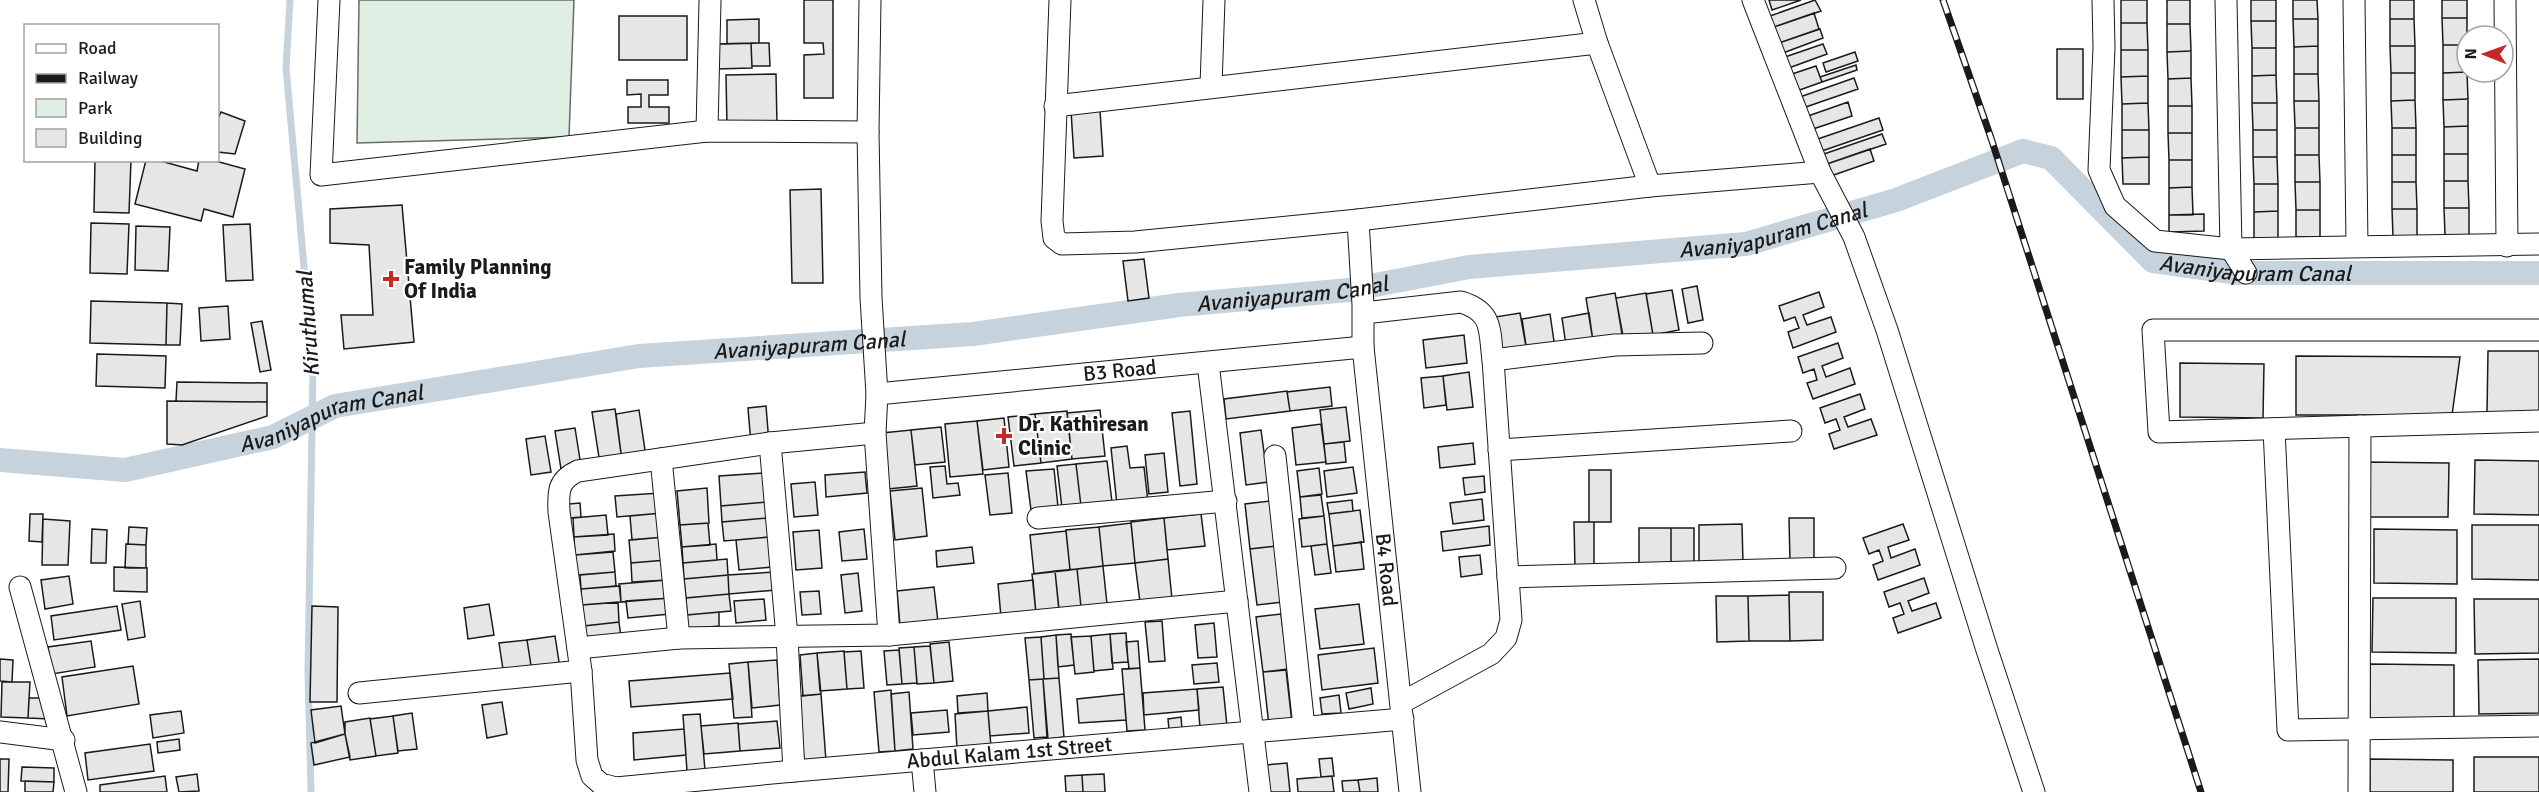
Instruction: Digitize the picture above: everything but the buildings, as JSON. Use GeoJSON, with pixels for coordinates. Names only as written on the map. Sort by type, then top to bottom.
{"type":"FeatureCollection","features":[{"type":"Feature","properties":{"kind":"street"},"geometry":{"type":"LineString","coordinates":[[329,0],[321,175],[707,131],[868,132]]}},
{"type":"Feature","properties":{"kind":"street"},"geometry":{"type":"LineString","coordinates":[[707,131],[710,0]]}},
{"type":"Feature","properties":{"kind":"street"},"geometry":{"type":"LineString","coordinates":[[870,0],[868,132],[871,298],[877,394],[875,433],[889,635]]}},
{"type":"Feature","properties":{"kind":"street"},"geometry":{"type":"LineString","coordinates":[[1060,0],[1053,221],[1057,242],[1073,245],[1135,242],[1358,220],[1650,186],[1820,171]]}},
{"type":"Feature","properties":{"kind":"street"},"geometry":{"type":"LineString","coordinates":[[1211,86],[1214,0]]}},
{"type":"Feature","properties":{"kind":"street"},"geometry":{"type":"LineString","coordinates":[[1584,0],[1597,43],[1650,186]]}},
{"type":"Feature","properties":{"kind":"street"},"geometry":{"type":"LineString","coordinates":[[1753,0],[1820,171],[1854,237],[1887,330],[2034,792]]}},
{"type":"Feature","properties":{"kind":"street"},"geometry":{"type":"LineString","coordinates":[[2103,0],[2104,47],[2099,170],[2115,206],[2155,241],[2231,249],[2539,244]]}},
{"type":"Feature","properties":{"kind":"street"},"geometry":{"type":"LineString","coordinates":[[2226,0],[2231,249],[2246,273]]}},
{"type":"Feature","properties":{"kind":"street"},"geometry":{"type":"LineString","coordinates":[[2354,0],[2357,246]]}},
{"type":"Feature","properties":{"kind":"street"},"geometry":{"type":"LineString","coordinates":[[2505,0],[2508,246]]}},
{"type":"Feature","properties":{"kind":"street"},"geometry":{"type":"LineString","coordinates":[[1055,106],[1211,86],[1597,43]]}},
{"type":"Feature","properties":{"kind":"street","name":"B4 Road"},"geometry":{"type":"LineString","coordinates":[[1358,220],[1364,309],[1363,347],[1410,792]]}},
{"type":"Feature","properties":{"kind":"street"},"geometry":{"type":"LineString","coordinates":[[1364,309],[1461,302],[1477,307],[1485,315],[1489,329],[1492,360],[1511,620],[1506,638],[1491,654],[1402,711]]}},
{"type":"Feature","properties":{"kind":"street"},"geometry":{"type":"LineString","coordinates":[[2539,330],[2153,330],[2159,432],[2539,421]]}},
{"type":"Feature","properties":{"kind":"street"},"geometry":{"type":"LineString","coordinates":[[1492,360],[1615,345],[1702,343]]}},
{"type":"Feature","properties":{"kind":"street","name":"B3 Road"},"geometry":{"type":"LineString","coordinates":[[877,394],[1363,347]]}},
{"type":"Feature","properties":{"kind":"street"},"geometry":{"type":"LineString","coordinates":[[1208,363],[1260,792]]}},
{"type":"Feature","properties":{"kind":"street"},"geometry":{"type":"LineString","coordinates":[[2360,426],[2358,729],[2360,792]]}},
{"type":"Feature","properties":{"kind":"street"},"geometry":{"type":"LineString","coordinates":[[2274,429],[2288,730],[2539,726]]}},
{"type":"Feature","properties":{"kind":"street"},"geometry":{"type":"LineString","coordinates":[[1499,450],[1791,431]]}},
{"type":"Feature","properties":{"kind":"street"},"geometry":{"type":"LineString","coordinates":[[359,693],[581,671],[559,512],[560,486],[566,477],[578,471],[770,443],[875,433]]}},
{"type":"Feature","properties":{"kind":"street"},"geometry":{"type":"LineString","coordinates":[[770,443],[787,637],[794,771]]}},
{"type":"Feature","properties":{"kind":"street"},"geometry":{"type":"LineString","coordinates":[[1275,456],[1304,727]]}},
{"type":"Feature","properties":{"kind":"street"},"geometry":{"type":"LineString","coordinates":[[661,459],[679,638]]}},
{"type":"Feature","properties":{"kind":"street"},"geometry":{"type":"LineString","coordinates":[[1038,518],[1226,501]]}},
{"type":"Feature","properties":{"kind":"street"},"geometry":{"type":"LineString","coordinates":[[1508,577],[1835,568]]}},
{"type":"Feature","properties":{"kind":"street"},"geometry":{"type":"LineString","coordinates":[[20,588],[64,740],[76,792]]}},
{"type":"Feature","properties":{"kind":"street"},"geometry":{"type":"LineString","coordinates":[[578,648],[679,638],[889,635],[1237,601]]}},
{"type":"Feature","properties":{"kind":"street","name":"Abdul Kalam 1st Street"},"geometry":{"type":"LineString","coordinates":[[581,671],[587,760],[592,776],[601,784],[616,788],[1253,732],[1304,727],[1402,711]]}},
{"type":"Feature","properties":{"kind":"street"},"geometry":{"type":"LineString","coordinates":[[0,732],[64,740]]}},
{"type":"Feature","properties":{"kind":"street"},"geometry":{"type":"LineString","coordinates":[[922,760],[925,792]]}},
{"type":"Feature","properties":{"kind":"green space"},"geometry":{"type":"Polygon","coordinates":[[[359,0],[574,0],[569,137],[357,143],[359,0]]]}},
{"type":"Feature","properties":{"kind":"waterway","name":"Kiruthumal"},"geometry":{"type":"LineString","coordinates":[[290,0],[286,68],[313,366],[308,672],[311,792]]}},
{"type":"Feature","properties":{"kind":"waterway","name":"Avaniyapuram Canal"},"geometry":{"type":"LineString","coordinates":[[0,460],[125,470],[273,437],[335,406],[639,356],[973,334],[1179,305],[1349,290],[1469,267],[1746,244],[1896,200],[2023,151],[2051,158],[2153,261],[2239,273],[2539,273]]}},
{"type":"Feature","properties":{"kind":"railway"},"geometry":{"type":"LineString","coordinates":[[1943,0],[1991,138],[2201,792]]}},
{"type":"Feature","properties":{"kind":"place","name":"Family Planning Of India"},"geometry":{"type":"Point","coordinates":[391,279]}},
{"type":"Feature","properties":{"kind":"place","name":"Dr. Kathiresan Clinic"},"geometry":{"type":"Point","coordinates":[1004,436]}}]}
